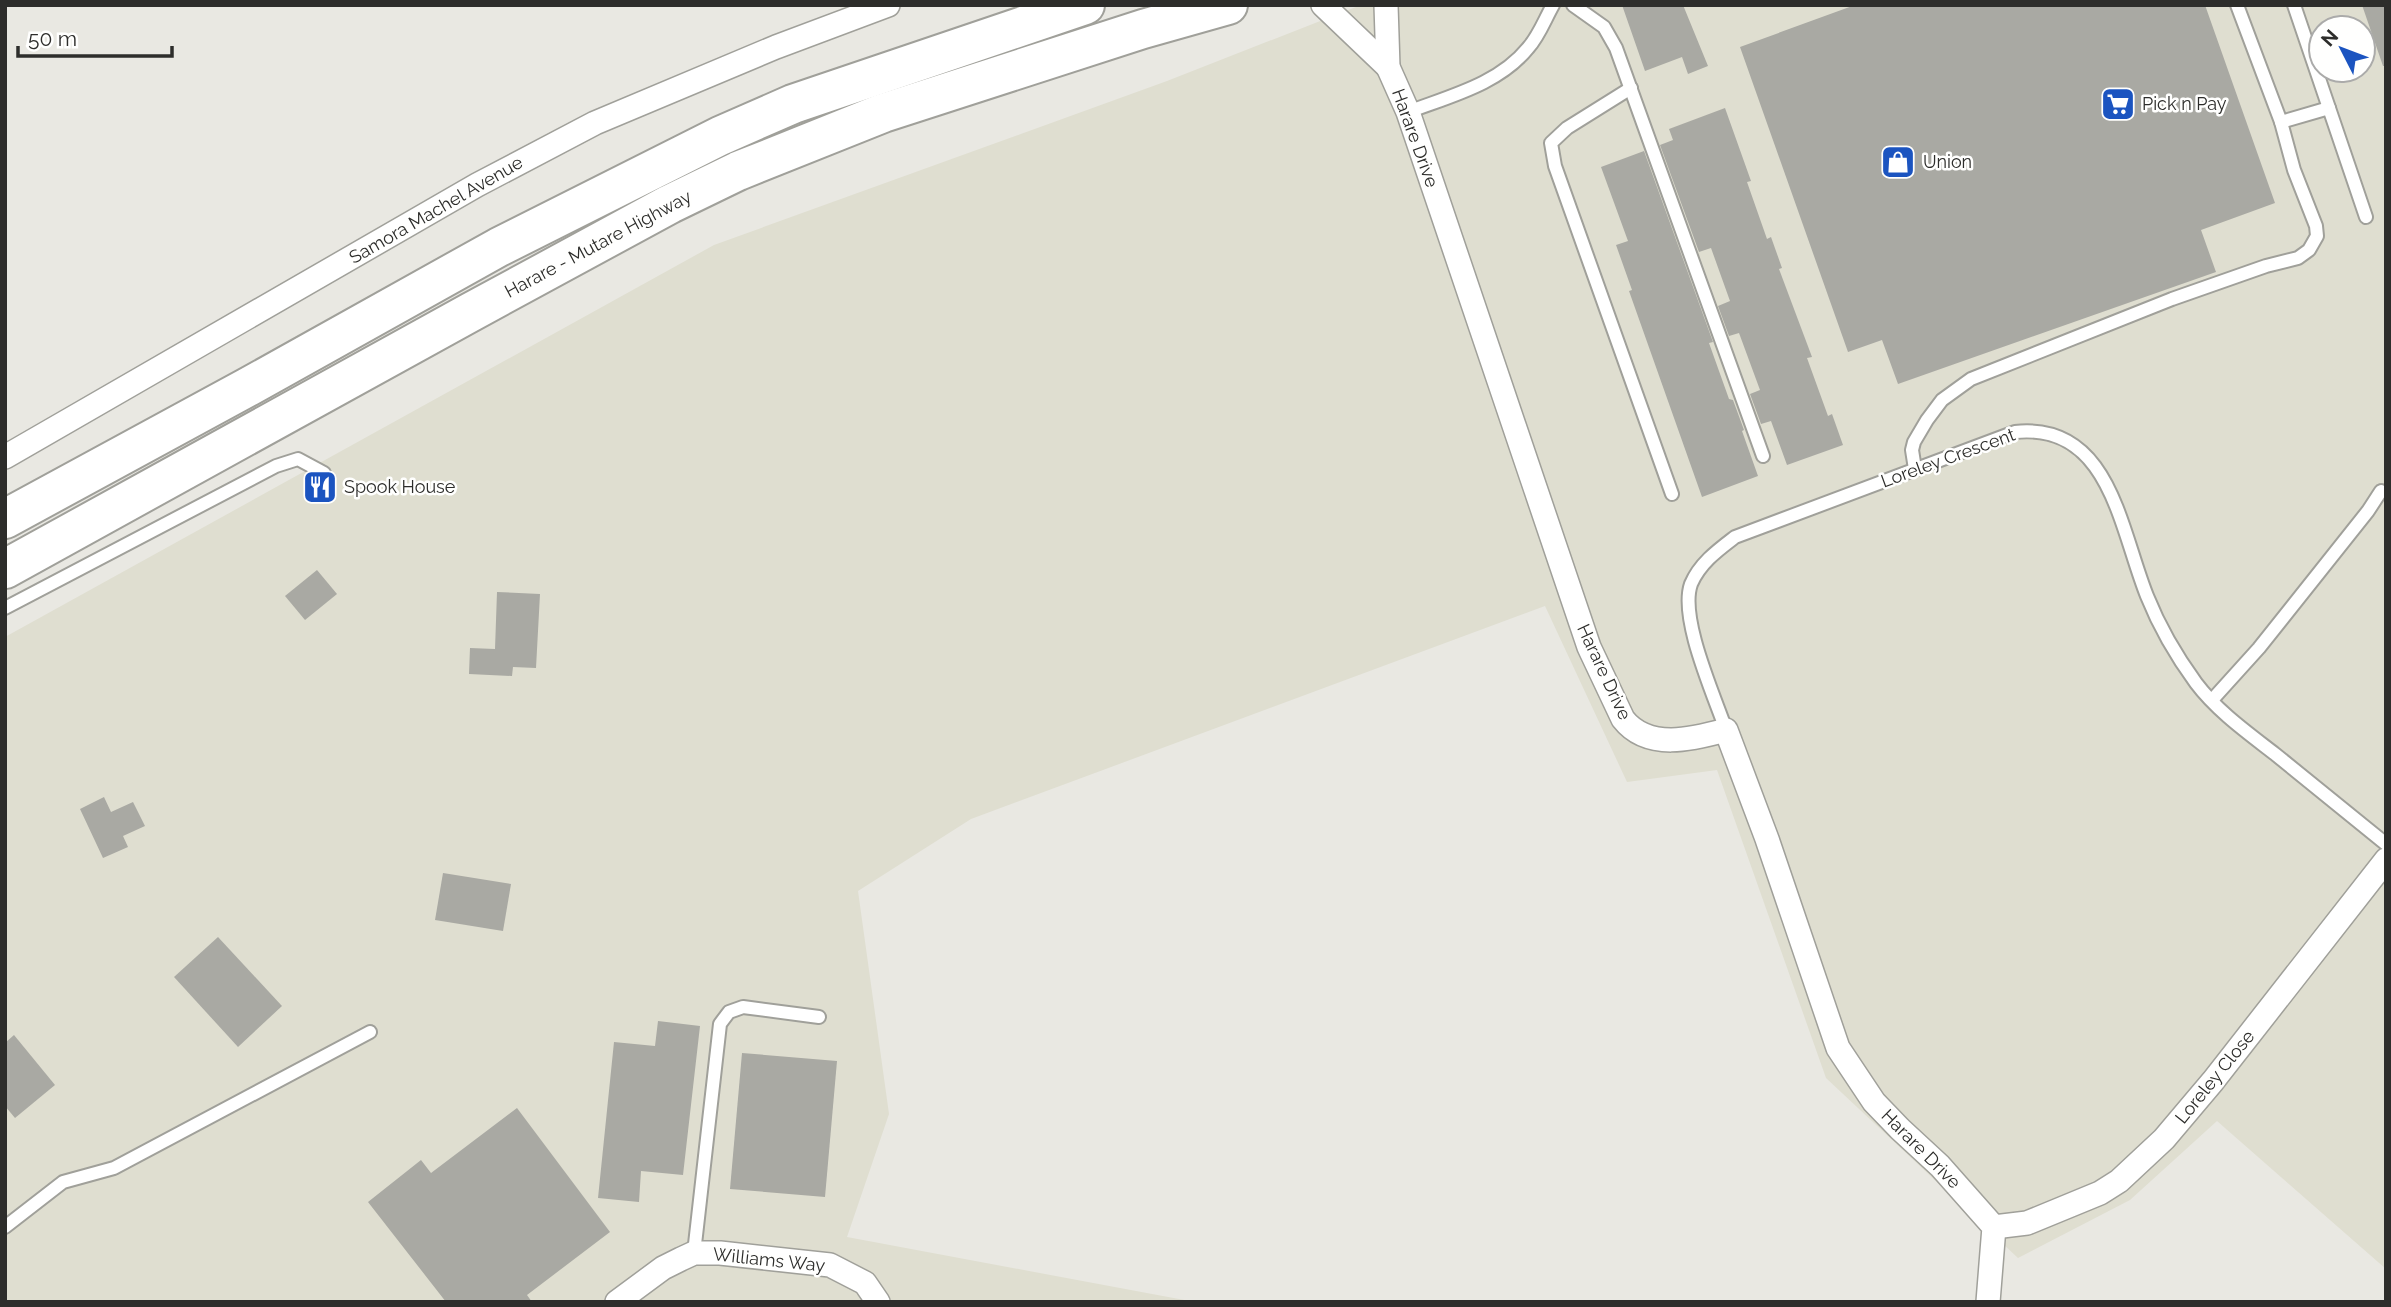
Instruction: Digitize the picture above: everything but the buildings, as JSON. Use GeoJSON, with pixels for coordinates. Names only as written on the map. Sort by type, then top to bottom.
{"type":"FeatureCollection","features":[{"type":"Feature","properties":{"kind":"highway"},"geometry":{"type":"LineString","coordinates":[[5,519],[260,381],[499,247],[720,136],[793,104],[1085,5]]}},
{"type":"Feature","properties":{"kind":"highway","name":"Harare - Mutare Highway"},"geometry":{"type":"LineString","coordinates":[[5,569],[459,318],[670,204],[738,171],[883,113],[1143,29],[1228,5]]}},
{"type":"Feature","properties":{"kind":"street","name":"Samora Machel Avenue"},"geometry":{"type":"LineString","coordinates":[[5,457],[477,185],[595,123],[776,47],[887,5]]}},
{"type":"Feature","properties":{"kind":"street","name":"Harare Drive"},"geometry":{"type":"LineString","coordinates":[[1322,5],[1388,67],[1408,111],[1589,647],[1623,719],[1640,735],[1661,739],[1690,739],[1726,730],[1767,839],[1838,1048],[1874,1102],[1940,1166],[1994,1227]]}},
{"type":"Feature","properties":{"kind":"street","name":"Harare Drive"},"geometry":{"type":"LineString","coordinates":[[1386,5],[1388,67]]}},
{"type":"Feature","properties":{"kind":"street","name":"Loreley Close"},"geometry":{"type":"LineString","coordinates":[[1994,1227],[2027,1223],[2100,1193],[2119,1181],[2157,1146],[2213,1081],[2386,860]]}},
{"type":"Feature","properties":{"kind":"street"},"geometry":{"type":"LineString","coordinates":[[1988,1302],[1994,1227]]}},
{"type":"Feature","properties":{"kind":"street","name":"Williams Way"},"geometry":{"type":"LineString","coordinates":[[617,1302],[663,1268],[694,1253],[720,1253],[830,1265],[865,1283],[878,1302]]}},
{"type":"Feature","properties":{"kind":"lane"},"geometry":{"type":"LineString","coordinates":[[1408,111],[1481,84],[1504,70],[1531,46],[1553,5]]}},
{"type":"Feature","properties":{"kind":"lane"},"geometry":{"type":"LineString","coordinates":[[1573,5],[1604,27],[1616,48],[1763,456]]}},
{"type":"Feature","properties":{"kind":"lane"},"geometry":{"type":"LineString","coordinates":[[1915,470],[1912,450],[1927,420],[1942,400],[1971,379],[2172,299],[2298,258],[2309,250],[2318,236],[2316,226],[2237,5]]}},
{"type":"Feature","properties":{"kind":"lane"},"geometry":{"type":"LineString","coordinates":[[2294,5],[2366,217]]}},
{"type":"Feature","properties":{"kind":"lane"},"geometry":{"type":"LineString","coordinates":[[1631,88],[1567,128],[1551,143],[1555,166],[1672,494]]}},
{"type":"Feature","properties":{"kind":"lane"},"geometry":{"type":"LineString","coordinates":[[2281,122],[2329,108]]}},
{"type":"Feature","properties":{"kind":"lane","name":"Loreley Crescent"},"geometry":{"type":"LineString","coordinates":[[1726,730],[1691,628],[1688,603],[1690,586],[1713,553],[1735,537],[2015,432],[2050,432],[2076,446],[2094,463],[2108,486],[2156,617],[2190,674],[2224,713],[2386,844]]}},
{"type":"Feature","properties":{"kind":"lane"},"geometry":{"type":"LineString","coordinates":[[5,608],[276,466],[298,459],[324,473]]}},
{"type":"Feature","properties":{"kind":"lane"},"geometry":{"type":"LineString","coordinates":[[2212,700],[2259,648],[2381,491]]}},
{"type":"Feature","properties":{"kind":"lane"},"geometry":{"type":"LineString","coordinates":[[694,1253],[720,1024],[729,1012],[743,1007],[819,1017]]}},
{"type":"Feature","properties":{"kind":"lane"},"geometry":{"type":"LineString","coordinates":[[5,1227],[63,1182],[114,1168],[370,1032]]}},
{"type":"Feature","properties":{"kind":"shaded area"},"geometry":{"type":"Polygon","coordinates":[[[1361,5],[2386,5],[2386,1269],[2217,1121],[2130,1200],[2018,1258],[1826,1078],[1717,770],[1627,782],[1545,606],[971,819],[858,891],[889,1114],[847,1237],[1195,1302],[5,1302],[5,637],[714,245],[1167,81],[1361,5]]]}},
{"type":"Feature","properties":{"kind":"place","name":"Pick n Pay"},"geometry":{"type":"Point","coordinates":[2118,104]}},
{"type":"Feature","properties":{"kind":"place","name":"Union"},"geometry":{"type":"Point","coordinates":[1898,162]}},
{"type":"Feature","properties":{"kind":"place","name":"Spook House"},"geometry":{"type":"Point","coordinates":[320,487]}}]}
